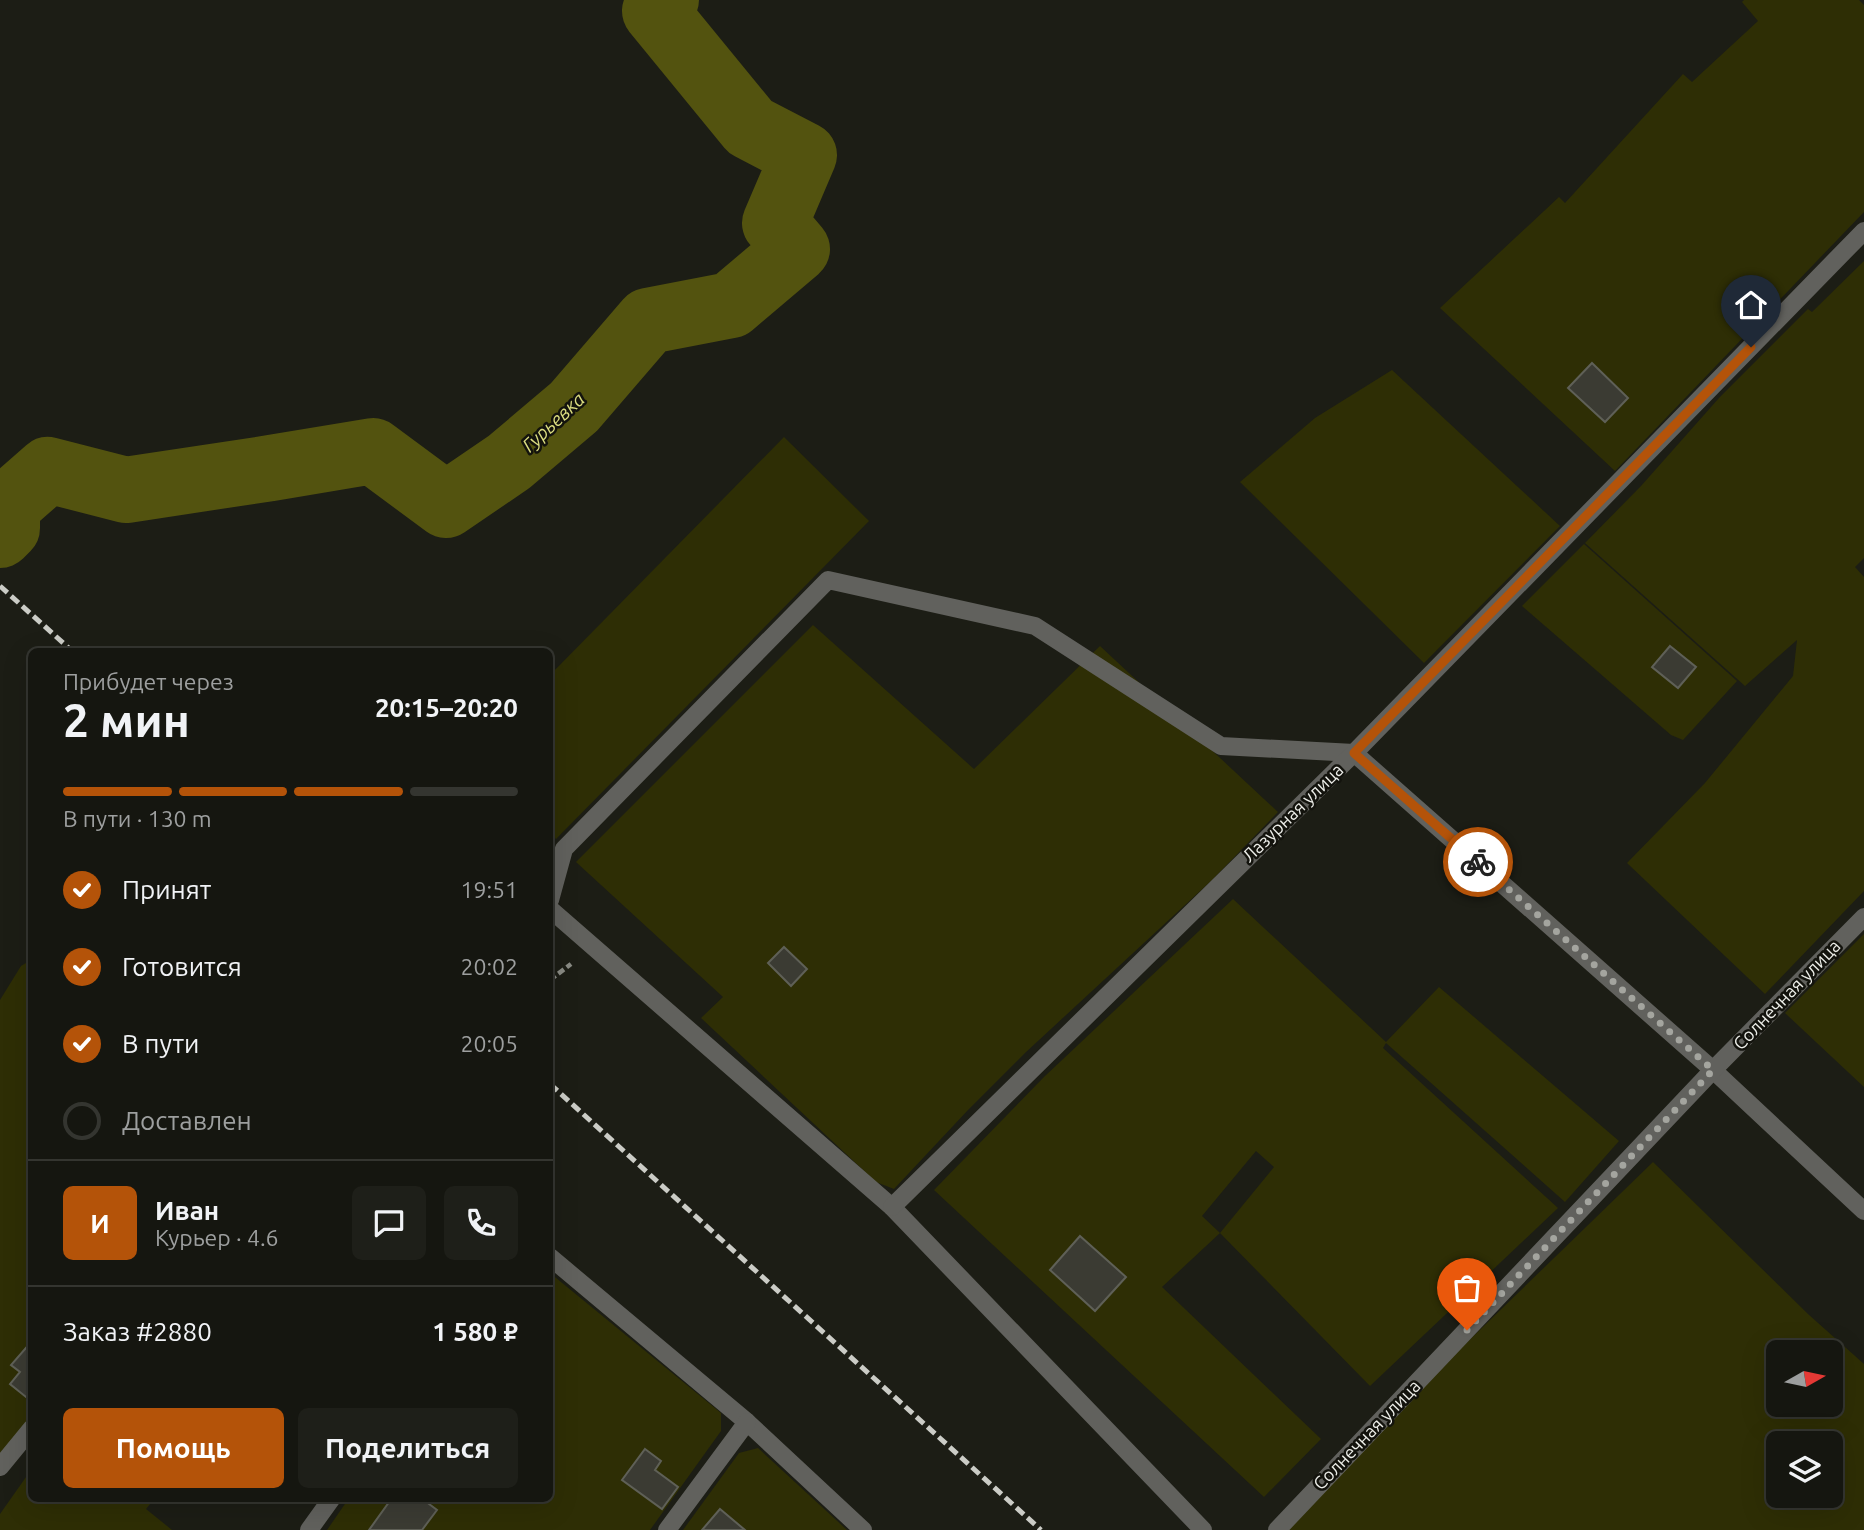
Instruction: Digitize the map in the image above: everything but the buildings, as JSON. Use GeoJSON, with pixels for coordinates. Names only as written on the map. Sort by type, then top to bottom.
{"type":"FeatureCollection","features":[{"type":"Feature","properties":{"kind":"street","name":"Лазурная улица"},"geometry":{"type":"LineString","coordinates":[[892,1207],[1354,753],[1864,231]]}},
{"type":"Feature","properties":{"kind":"street"},"geometry":{"type":"LineString","coordinates":[[553,890],[564,849],[828,580],[1035,626],[1221,746],[1354,753],[1713,1070],[1864,1211]]}},
{"type":"Feature","properties":{"kind":"street"},"geometry":{"type":"LineString","coordinates":[[553,912],[892,1207],[1203,1530]]}},
{"type":"Feature","properties":{"kind":"street","name":"Солнечная улица"},"geometry":{"type":"LineString","coordinates":[[1277,1530],[1713,1070],[1864,917]]}},
{"type":"Feature","properties":{"kind":"street"},"geometry":{"type":"LineString","coordinates":[[553,1260],[747,1422],[863,1530]]}},
{"type":"Feature","properties":{"kind":"street"},"geometry":{"type":"LineString","coordinates":[[667,1530],[747,1422]]}},
{"type":"Feature","properties":{"kind":"street"},"geometry":{"type":"LineString","coordinates":[[0,1467],[28,1433]]}},
{"type":"Feature","properties":{"kind":"street"},"geometry":{"type":"LineString","coordinates":[[309,1530],[329,1502]]}},
{"type":"Feature","properties":{"kind":"shaded area"},"geometry":{"type":"Polygon","coordinates":[[[1859,0],[1864,5],[1864,212],[1615,471],[1440,308],[1559,197],[1565,203],[1683,74],[1692,82],[1758,21],[1742,2],[1859,0]]]}},
{"type":"Feature","properties":{"kind":"shaded area"},"geometry":{"type":"Polygon","coordinates":[[[1864,261],[1864,558],[1855,567],[1864,577],[1864,891],[1765,994],[1627,863],[1705,783],[1793,676],[1797,640],[1745,686],[1585,543],[1641,486],[1719,398],[1808,309],[1812,312],[1864,261]]]}},
{"type":"Feature","properties":{"kind":"shaded area"},"geometry":{"type":"Polygon","coordinates":[[[1392,370],[1560,526],[1424,663],[1240,482],[1315,418],[1392,370]]]}},
{"type":"Feature","properties":{"kind":"shaded area"},"geometry":{"type":"Polygon","coordinates":[[[784,437],[869,521],[556,839],[553,836],[553,672],[784,437]]]}},
{"type":"Feature","properties":{"kind":"shaded area"},"geometry":{"type":"Polygon","coordinates":[[[1584,544],[1737,681],[1683,740],[1671,735],[1522,606],[1584,544]]]}},
{"type":"Feature","properties":{"kind":"shaded area"},"geometry":{"type":"Polygon","coordinates":[[[813,625],[974,769],[1100,646],[1278,812],[1212,880],[1025,1053],[894,1189],[876,1182],[701,1018],[723,997],[576,862],[813,625]]]}},
{"type":"Feature","properties":{"kind":"shaded area"},"geometry":{"type":"Polygon","coordinates":[[[1233,899],[1386,1042],[1439,987],[1619,1141],[1565,1202],[1386,1043],[1383,1048],[1558,1208],[1370,1386],[1220,1233],[1162,1287],[1321,1439],[1264,1497],[934,1190],[1044,1077],[1233,899]],[[1256,1151],[1202,1216],[1220,1233],[1274,1167],[1256,1151]]]}},
{"type":"Feature","properties":{"kind":"shaded area"},"geometry":{"type":"Polygon","coordinates":[[[1864,934],[1864,1087],[1785,1013],[1864,934]]]}},
{"type":"Feature","properties":{"kind":"shaded area"},"geometry":{"type":"Polygon","coordinates":[[[28,962],[28,1428],[0,1466],[0,1000],[21,966],[28,962]]]}},
{"type":"Feature","properties":{"kind":"shaded area"},"geometry":{"type":"Polygon","coordinates":[[[1653,1162],[1837,1340],[1766,1340],[1766,1418],[1843,1418],[1843,1345],[1864,1364],[1864,1530],[1279,1530],[1653,1162]]]}},
{"type":"Feature","properties":{"kind":"shaded area"},"geometry":{"type":"Polygon","coordinates":[[[553,1275],[721,1413],[721,1431],[650,1530],[327,1530],[346,1502],[553,1502],[553,1275]]]}},
{"type":"Feature","properties":{"kind":"shaded area"},"geometry":{"type":"Polygon","coordinates":[[[758,1448],[847,1530],[683,1530],[739,1453],[758,1448]]]}},
{"type":"Feature","properties":{"kind":"shaded area"},"geometry":{"type":"Polygon","coordinates":[[[28,1474],[28,1502],[152,1502],[146,1509],[172,1530],[0,1530],[0,1514],[28,1474]]]}},
{"type":"Feature","properties":{"kind":"waterway","name":"Гурьевка"},"geometry":{"type":"LineString","coordinates":[[0,535],[7,528],[7,506],[48,470],[126,490],[373,451],[446,505],[509,462],[574,407],[648,321],[731,305],[797,249],[775,223],[804,155],[750,127],[655,11],[666,0]]}},
{"type":"Feature","properties":{"kind":"railway"},"geometry":{"type":"LineString","coordinates":[[0,586],[69,648]]}},
{"type":"Feature","properties":{"kind":"railway"},"geometry":{"type":"LineString","coordinates":[[553,1087],[1041,1530]]}},
{"type":"Feature","properties":{"kind":"way so far"},"geometry":{"type":"LineString","coordinates":[[1467,1330],[1713,1070],[1478,862]]}},
{"type":"Feature","properties":{"kind":"route"},"geometry":{"type":"LineString","coordinates":[[1478,862],[1354,753],[1751,347]]}}]}
